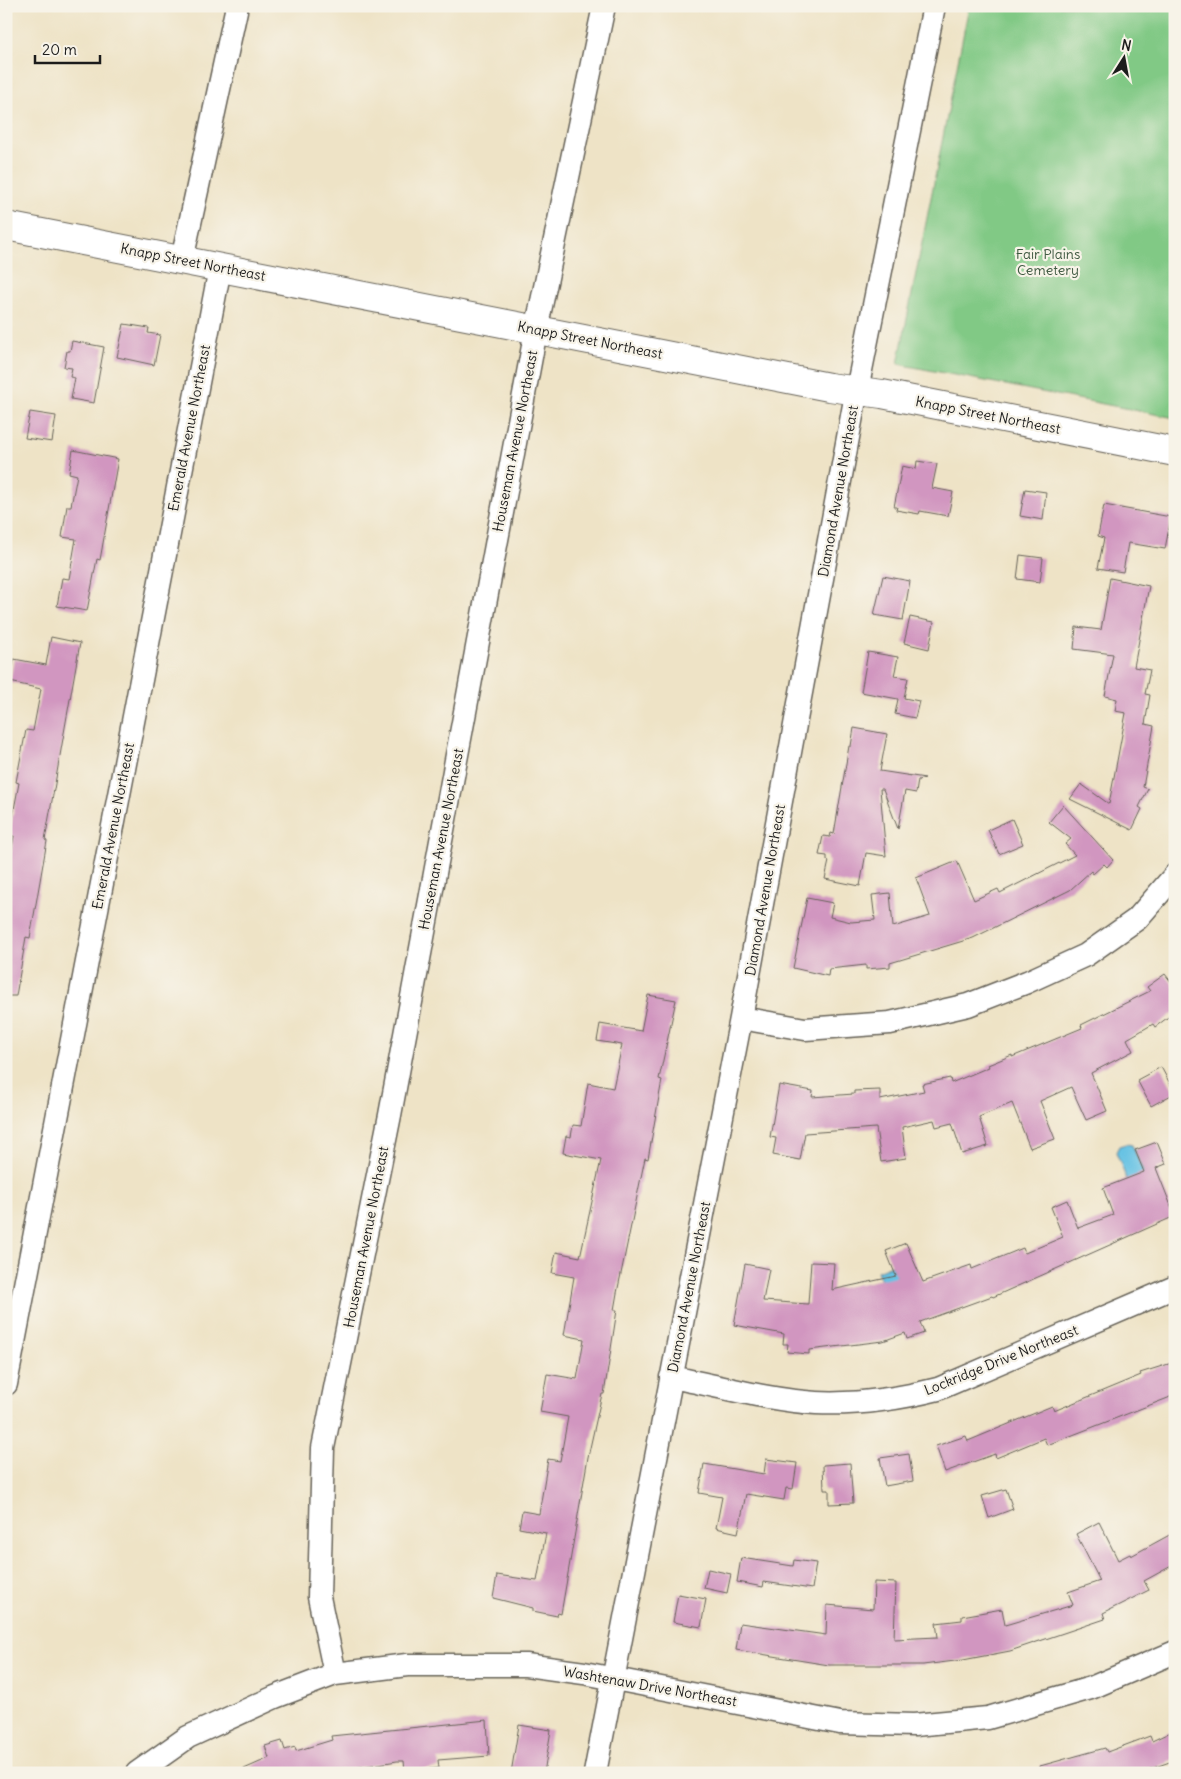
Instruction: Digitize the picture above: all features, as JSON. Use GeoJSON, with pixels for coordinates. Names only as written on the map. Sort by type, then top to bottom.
{"type":"FeatureCollection","features":[{"type":"Feature","properties":{"kind":"main road","name":"Knapp Street Northeast"},"geometry":{"type":"LineString","coordinates":[[6,226],[536,330],[882,394],[1175,452]]}},
{"type":"Feature","properties":{"kind":"street"},"geometry":{"type":"LineString","coordinates":[[182,260],[237,6]]}},
{"type":"Feature","properties":{"kind":"street","name":"Houseman Avenue Northeast"},"geometry":{"type":"LineString","coordinates":[[335,1674],[319,1596],[324,1448],[390,1115],[536,330],[604,6]]}},
{"type":"Feature","properties":{"kind":"street","name":"Diamond Avenue Northeast"},"geometry":{"type":"LineString","coordinates":[[595,1773],[741,1018],[857,390],[934,6]]}},
{"type":"Feature","properties":{"kind":"street","name":"Emerald Avenue Northeast"},"geometry":{"type":"LineString","coordinates":[[6,1384],[220,268]]}},
{"type":"Feature","properties":{"kind":"street"},"geometry":{"type":"LineString","coordinates":[[741,1018],[805,1029],[890,1023],[968,1005],[1027,982],[1086,955],[1137,919],[1175,875]]}},
{"type":"Feature","properties":{"kind":"street","name":"Lockridge Drive Northeast"},"geometry":{"type":"LineString","coordinates":[[671,1377],[814,1402],[856,1403],[910,1396],[938,1389],[1175,1287]]}},
{"type":"Feature","properties":{"kind":"street","name":"Washtenaw Drive Northeast"},"geometry":{"type":"LineString","coordinates":[[137,1773],[188,1737],[275,1697],[335,1674],[407,1665],[526,1665],[613,1678],[840,1723],[914,1725],[988,1718],[1091,1688],[1175,1652]]}},
{"type":"Feature","properties":{"kind":"green space","name":"Fair Plains Cemetery"},"geometry":{"type":"Polygon","coordinates":[[[969,6],[1175,6],[1175,418],[898,364],[969,6]]]}},
{"type":"Feature","properties":{"kind":"water"},"geometry":{"type":"Polygon","coordinates":[[[1132,1145],[1146,1178],[1128,1183],[1116,1152],[1119,1146],[1132,1145]]]}},
{"type":"Feature","properties":{"kind":"water"},"geometry":{"type":"Polygon","coordinates":[[[892,1265],[903,1293],[889,1299],[877,1271],[892,1265]]]}},
{"type":"Feature","properties":{"kind":"building"},"geometry":{"type":"Polygon","coordinates":[[[124,324],[149,328],[148,333],[160,335],[154,365],[117,357],[124,324]]]}},
{"type":"Feature","properties":{"kind":"building"},"geometry":{"type":"Polygon","coordinates":[[[72,341],[104,347],[94,403],[71,399],[75,378],[70,377],[72,368],[64,367],[67,351],[70,351],[72,341]]]}},
{"type":"Feature","properties":{"kind":"building"},"geometry":{"type":"Polygon","coordinates":[[[30,412],[56,416],[52,442],[25,438],[30,412]]]}},
{"type":"Feature","properties":{"kind":"building"},"geometry":{"type":"Polygon","coordinates":[[[73,450],[118,459],[100,560],[97,559],[87,611],[57,606],[62,578],[69,579],[76,539],[62,537],[67,506],[71,506],[77,475],[69,473],[73,450]]]}},
{"type":"Feature","properties":{"kind":"building"},"geometry":{"type":"Polygon","coordinates":[[[917,461],[937,464],[932,488],[953,492],[948,516],[920,511],[919,514],[896,510],[897,507],[894,507],[902,466],[916,469],[917,461]]]}},
{"type":"Feature","properties":{"kind":"building"},"geometry":{"type":"Polygon","coordinates":[[[1025,489],[1046,492],[1043,520],[1020,516],[1025,489]]]}},
{"type":"Feature","properties":{"kind":"building"},"geometry":{"type":"Polygon","coordinates":[[[1104,505],[1171,517],[1165,549],[1128,543],[1123,572],[1098,568],[1104,538],[1098,536],[1104,505]]]}},
{"type":"Feature","properties":{"kind":"building"},"geometry":{"type":"Polygon","coordinates":[[[1020,555],[1043,558],[1040,582],[1017,579],[1020,555]]]}},
{"type":"Feature","properties":{"kind":"building"},"geometry":{"type":"Polygon","coordinates":[[[883,576],[910,581],[903,620],[874,615],[883,576]]]}},
{"type":"Feature","properties":{"kind":"building"},"geometry":{"type":"Polygon","coordinates":[[[1110,578],[1149,586],[1134,667],[1150,670],[1145,694],[1150,695],[1145,724],[1154,726],[1143,787],[1148,789],[1139,807],[1142,809],[1132,830],[1070,799],[1081,784],[1109,804],[1126,713],[1115,711],[1117,699],[1105,696],[1113,654],[1074,649],[1076,627],[1101,630],[1110,578]]]}},
{"type":"Feature","properties":{"kind":"building"},"geometry":{"type":"Polygon","coordinates":[[[910,617],[934,622],[929,649],[904,643],[910,617]]]}},
{"type":"Feature","properties":{"kind":"building"},"geometry":{"type":"Polygon","coordinates":[[[51,637],[80,643],[45,840],[47,841],[30,938],[26,937],[16,996],[6,996],[6,880],[14,836],[9,836],[19,783],[16,782],[26,730],[33,731],[41,689],[10,682],[14,659],[46,665],[51,637]]]}},
{"type":"Feature","properties":{"kind":"building"},"geometry":{"type":"Polygon","coordinates":[[[868,652],[898,657],[894,676],[908,678],[904,698],[919,701],[915,718],[895,714],[898,699],[861,692],[868,652]]]}},
{"type":"Feature","properties":{"kind":"building"},"geometry":{"type":"Polygon","coordinates":[[[854,728],[887,734],[880,771],[925,778],[918,780],[916,793],[905,791],[898,829],[883,789],[880,789],[886,856],[866,853],[860,886],[825,879],[829,861],[827,856],[819,855],[823,836],[830,837],[831,833],[834,834],[849,746],[851,746],[854,728]]]}},
{"type":"Feature","properties":{"kind":"building"},"geometry":{"type":"Polygon","coordinates":[[[1063,805],[1113,860],[1107,867],[1104,864],[1093,874],[1091,871],[1070,890],[973,938],[890,963],[890,967],[866,969],[866,965],[829,969],[828,976],[793,968],[807,898],[833,903],[830,917],[851,922],[875,920],[872,895],[890,893],[893,927],[930,916],[916,878],[957,861],[974,900],[998,889],[1000,893],[1075,855],[1065,844],[1071,839],[1049,822],[1063,805]]]}},
{"type":"Feature","properties":{"kind":"building"},"geometry":{"type":"Polygon","coordinates":[[[1012,819],[1023,844],[999,854],[988,830],[1012,819]]]}},
{"type":"Feature","properties":{"kind":"building"},"geometry":{"type":"Polygon","coordinates":[[[1165,974],[1175,987],[1175,1012],[1155,1027],[1153,1024],[1127,1039],[1133,1051],[1091,1073],[1107,1111],[1086,1120],[1071,1087],[1040,1101],[1055,1139],[1030,1148],[1012,1103],[979,1117],[988,1146],[962,1154],[952,1123],[936,1127],[934,1120],[902,1127],[906,1158],[881,1162],[876,1128],[805,1133],[800,1160],[773,1155],[776,1138],[770,1137],[779,1085],[813,1091],[812,1097],[854,1094],[854,1091],[880,1090],[880,1100],[924,1091],[922,1084],[950,1078],[951,1083],[989,1067],[988,1065],[1082,1028],[1081,1025],[1150,991],[1147,987],[1165,974]]]}},
{"type":"Feature","properties":{"kind":"building"},"geometry":{"type":"Polygon","coordinates":[[[648,995],[676,1000],[659,1079],[662,1080],[648,1159],[645,1158],[617,1293],[614,1310],[617,1310],[604,1394],[602,1394],[588,1457],[561,1614],[558,1613],[557,1616],[533,1611],[533,1608],[493,1598],[497,1575],[537,1581],[546,1533],[519,1528],[522,1511],[539,1514],[548,1459],[560,1461],[568,1417],[540,1412],[547,1374],[577,1379],[584,1339],[564,1335],[574,1277],[552,1273],[556,1252],[580,1257],[601,1160],[563,1153],[566,1136],[571,1137],[573,1125],[581,1126],[588,1083],[613,1088],[622,1045],[597,1041],[600,1024],[641,1031],[648,995]]]}},
{"type":"Feature","properties":{"kind":"building"},"geometry":{"type":"Polygon","coordinates":[[[1161,1067],[1175,1093],[1151,1106],[1137,1080],[1161,1067]]]}},
{"type":"Feature","properties":{"kind":"building"},"geometry":{"type":"Polygon","coordinates":[[[1157,1142],[1166,1164],[1156,1168],[1175,1216],[993,1297],[920,1322],[924,1333],[907,1339],[905,1333],[883,1341],[809,1350],[809,1354],[787,1352],[788,1344],[783,1344],[784,1334],[734,1325],[745,1264],[769,1269],[763,1301],[808,1304],[811,1262],[834,1263],[832,1290],[896,1276],[886,1251],[906,1243],[923,1282],[971,1265],[972,1269],[1023,1248],[1025,1253],[1063,1237],[1051,1207],[1067,1200],[1078,1228],[1113,1215],[1103,1188],[1144,1172],[1135,1150],[1157,1142]]]}},
{"type":"Feature","properties":{"kind":"building"},"geometry":{"type":"Polygon","coordinates":[[[1175,1362],[1175,1394],[1168,1398],[1047,1445],[1044,1438],[996,1458],[995,1454],[945,1472],[936,1446],[966,1436],[968,1441],[1052,1406],[1054,1411],[1141,1375],[1140,1373],[1175,1362]]]}},
{"type":"Feature","properties":{"kind":"building"},"geometry":{"type":"Polygon","coordinates":[[[909,1454],[913,1481],[885,1486],[880,1458],[909,1454]]]}},
{"type":"Feature","properties":{"kind":"building"},"geometry":{"type":"Polygon","coordinates":[[[766,1459],[797,1463],[793,1489],[786,1488],[784,1500],[746,1494],[738,1533],[716,1528],[722,1497],[699,1493],[704,1464],[764,1474],[766,1459]]]}},
{"type":"Feature","properties":{"kind":"building"},"geometry":{"type":"Polygon","coordinates":[[[850,1463],[853,1503],[829,1504],[829,1490],[824,1490],[823,1465],[850,1463]]]}},
{"type":"Feature","properties":{"kind":"building"},"geometry":{"type":"Polygon","coordinates":[[[1006,1489],[1013,1509],[989,1518],[982,1496],[1006,1489]]]}},
{"type":"Feature","properties":{"kind":"building"},"geometry":{"type":"Polygon","coordinates":[[[1099,1522],[1118,1560],[1130,1554],[1131,1556],[1175,1532],[1175,1564],[1144,1581],[1149,1590],[1103,1613],[1105,1619],[1010,1651],[923,1665],[829,1665],[736,1650],[740,1623],[826,1635],[827,1605],[873,1609],[874,1582],[896,1583],[894,1639],[938,1637],[936,1623],[962,1620],[962,1616],[1002,1609],[1005,1625],[1073,1605],[1068,1592],[1100,1581],[1076,1534],[1099,1522]]]}},
{"type":"Feature","properties":{"kind":"building"},"geometry":{"type":"Polygon","coordinates":[[[741,1558],[793,1566],[794,1560],[816,1563],[812,1589],[764,1582],[763,1587],[737,1582],[741,1558]]]}},
{"type":"Feature","properties":{"kind":"building"},"geometry":{"type":"Polygon","coordinates":[[[708,1569],[731,1574],[727,1593],[704,1588],[708,1569]]]}},
{"type":"Feature","properties":{"kind":"building"},"geometry":{"type":"Polygon","coordinates":[[[678,1594],[706,1599],[701,1627],[673,1622],[678,1594]]]}},
{"type":"Feature","properties":{"kind":"building"},"geometry":{"type":"Polygon","coordinates":[[[487,1720],[489,1756],[438,1760],[439,1768],[405,1771],[404,1761],[397,1761],[324,1773],[235,1773],[269,1758],[265,1746],[282,1741],[285,1750],[295,1747],[296,1751],[332,1740],[331,1736],[487,1720]]]}},
{"type":"Feature","properties":{"kind":"building"},"geometry":{"type":"Polygon","coordinates":[[[519,1725],[551,1730],[544,1773],[511,1773],[519,1725]]]}},
{"type":"Feature","properties":{"kind":"building"},"geometry":{"type":"Polygon","coordinates":[[[1175,1730],[1175,1760],[1139,1773],[1041,1773],[1040,1766],[1105,1748],[1107,1752],[1150,1736],[1152,1741],[1175,1730]]]}}]}
